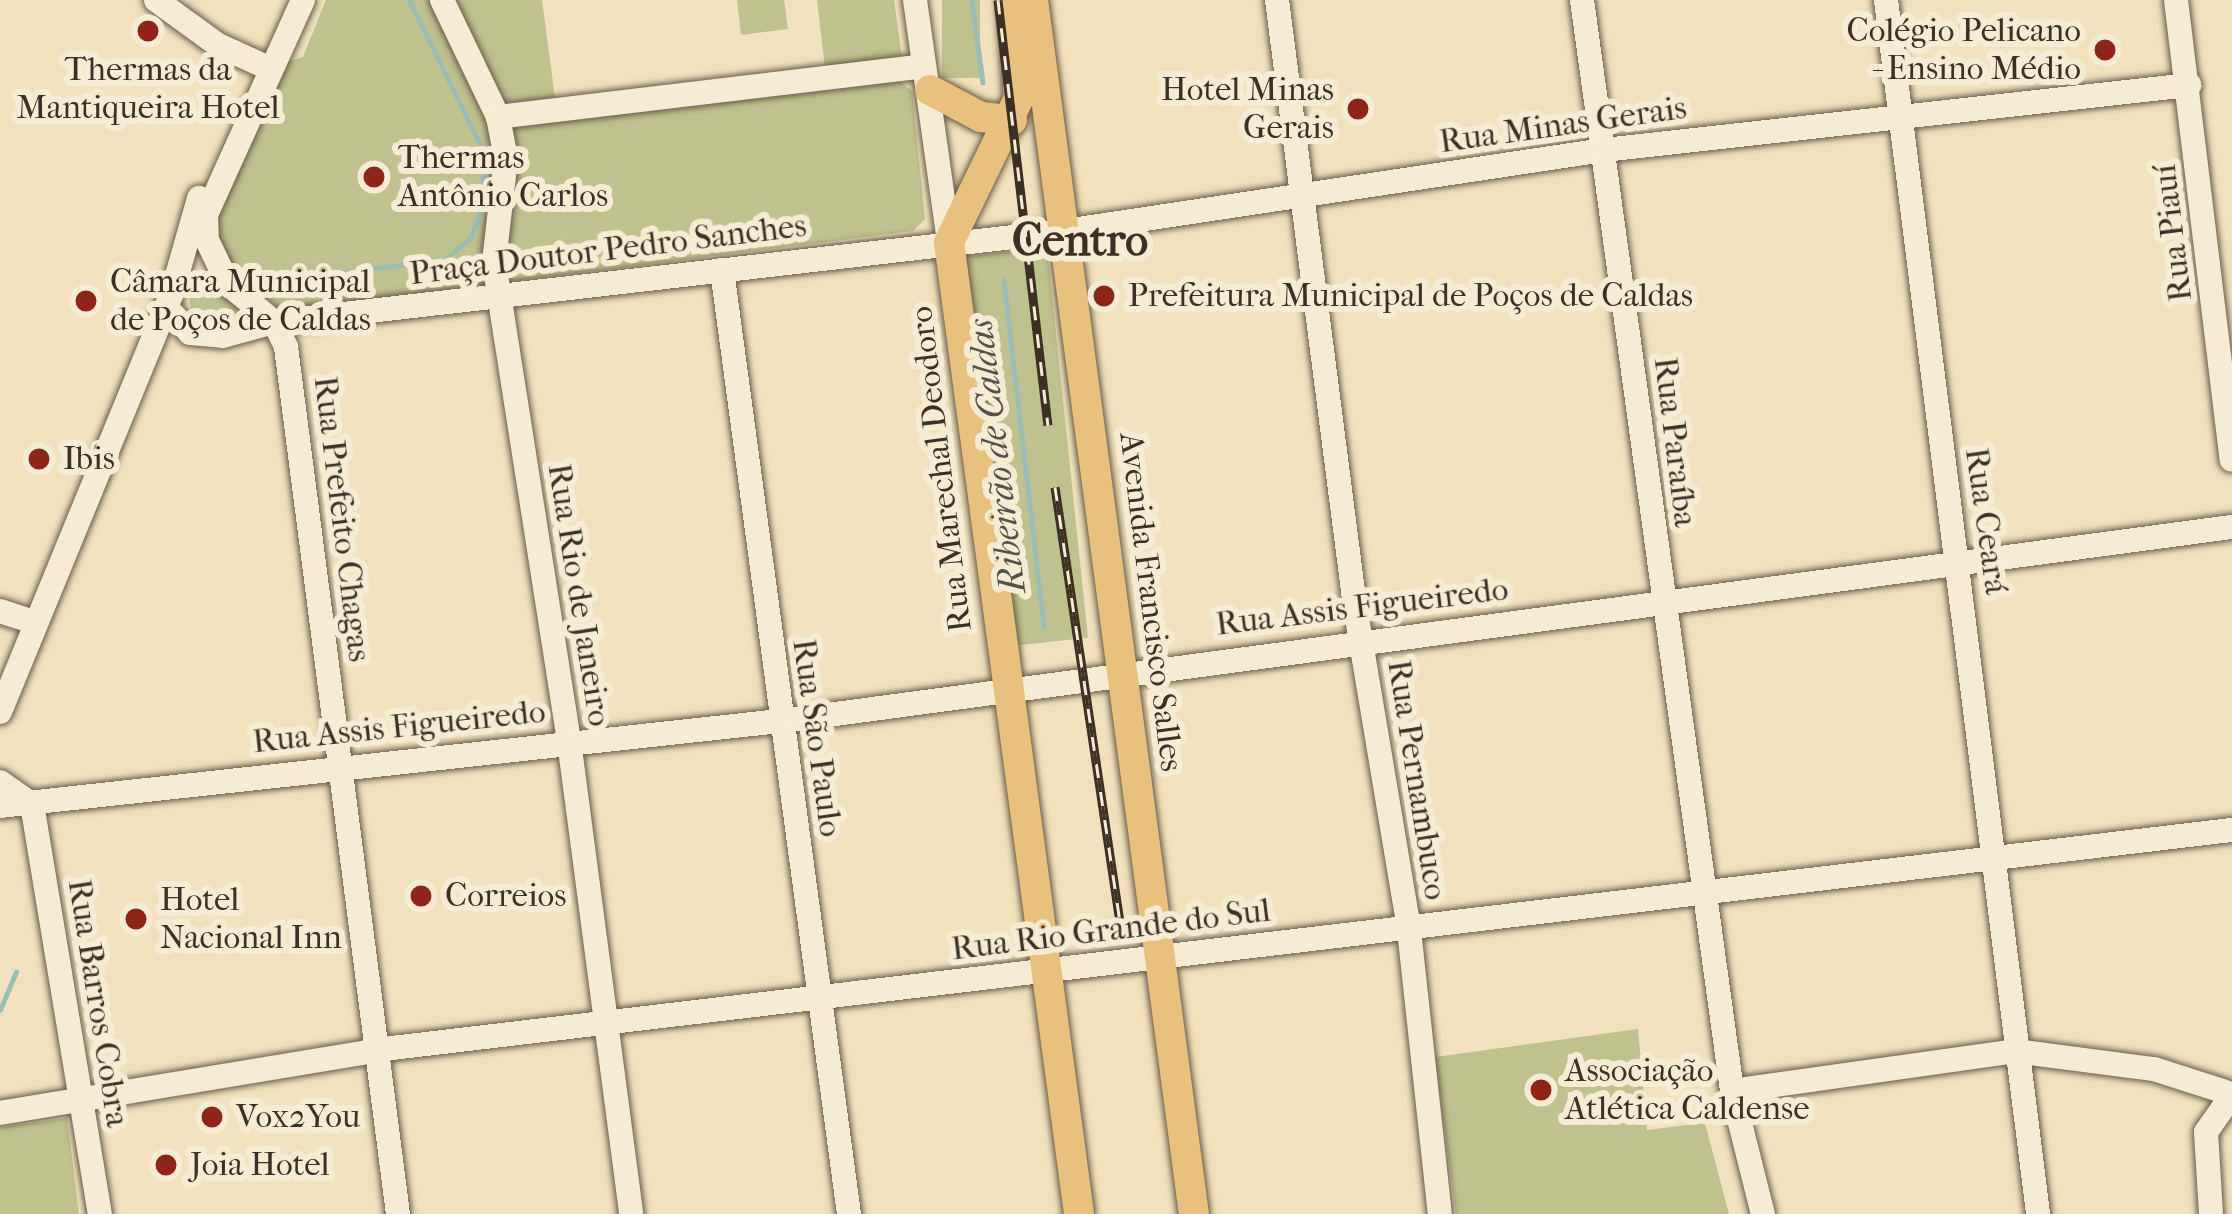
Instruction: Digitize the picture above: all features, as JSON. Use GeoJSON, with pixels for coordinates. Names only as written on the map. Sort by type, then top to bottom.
{"type":"FeatureCollection","features":[{"type":"Feature","properties":{"kind":"main road"},"geometry":{"type":"LineString","coordinates":[[950,242],[1019,98],[1012,0]]}},
{"type":"Feature","properties":{"kind":"main road","name":"Avenida Francisco Salles"},"geometry":{"type":"LineString","coordinates":[[1033,0],[1194,1214]]}},
{"type":"Feature","properties":{"kind":"main road"},"geometry":{"type":"LineString","coordinates":[[927,78],[981,117],[1012,120]]}},
{"type":"Feature","properties":{"kind":"main road","name":"Rua Marechal Deodoro"},"geometry":{"type":"LineString","coordinates":[[950,242],[1020,683],[1041,970],[1079,1214]]}},
{"type":"Feature","properties":{"kind":"street"},"geometry":{"type":"LineString","coordinates":[[157,0],[218,45],[266,66]]}},
{"type":"Feature","properties":{"kind":"street"},"geometry":{"type":"LineString","coordinates":[[274,322],[228,284],[207,240],[206,215],[290,0]]}},
{"type":"Feature","properties":{"kind":"street"},"geometry":{"type":"LineString","coordinates":[[0,712],[170,297],[193,211],[303,0]]}},
{"type":"Feature","properties":{"kind":"street","name":"Rua Rio de Janeiro"},"geometry":{"type":"LineString","coordinates":[[442,0],[498,117],[508,189],[494,262],[569,741],[632,1214]]}},
{"type":"Feature","properties":{"kind":"street","name":"Rua Marechal Deodoro"},"geometry":{"type":"LineString","coordinates":[[915,0],[950,242]]}},
{"type":"Feature","properties":{"kind":"street","name":"Rua Pernambuco"},"geometry":{"type":"LineString","coordinates":[[1277,0],[1361,639],[1409,931],[1440,1214]]}},
{"type":"Feature","properties":{"kind":"street","name":"Rua Paraíba"},"geometry":{"type":"LineString","coordinates":[[1582,0],[1732,1091],[1763,1214]]}},
{"type":"Feature","properties":{"kind":"street","name":"Rua Ceará"},"geometry":{"type":"LineString","coordinates":[[1886,0],[1999,860],[2014,1051],[2038,1214]]}},
{"type":"Feature","properties":{"kind":"street","name":"Rua Piauí"},"geometry":{"type":"LineString","coordinates":[[2176,0],[2232,460]]}},
{"type":"Feature","properties":{"kind":"street"},"geometry":{"type":"LineString","coordinates":[[498,117],[927,78]]}},
{"type":"Feature","properties":{"kind":"street","name":"Rua Minas Gerais"},"geometry":{"type":"LineString","coordinates":[[950,242],[1304,199],[1604,150],[1900,113],[2188,85]]}},
{"type":"Feature","properties":{"kind":"street"},"geometry":{"type":"LineString","coordinates":[[2205,220],[2232,215]]}},
{"type":"Feature","properties":{"kind":"street","name":"Praça Doutor Pedro Sanches"},"geometry":{"type":"LineString","coordinates":[[274,322],[950,242]]}},
{"type":"Feature","properties":{"kind":"street","name":"Rua São Paulo"},"geometry":{"type":"LineString","coordinates":[[722,270],[779,721],[849,1214]]}},
{"type":"Feature","properties":{"kind":"street"},"geometry":{"type":"LineString","coordinates":[[170,297],[188,280],[228,284]]}},
{"type":"Feature","properties":{"kind":"street"},"geometry":{"type":"LineString","coordinates":[[170,297],[190,333],[205,336],[274,322]]}},
{"type":"Feature","properties":{"kind":"street","name":"Rua Prefeito Chagas"},"geometry":{"type":"LineString","coordinates":[[274,322],[286,346],[398,1214]]}},
{"type":"Feature","properties":{"kind":"street","name":"Rua Assis Figueiredo"},"geometry":{"type":"LineString","coordinates":[[0,806],[339,765],[779,721],[1020,683],[1663,604],[2232,526]]}},
{"type":"Feature","properties":{"kind":"street"},"geometry":{"type":"LineString","coordinates":[[0,611],[34,622]]}},
{"type":"Feature","properties":{"kind":"street"},"geometry":{"type":"LineString","coordinates":[[0,782],[32,804]]}},
{"type":"Feature","properties":{"kind":"street","name":"Rua Barros Cobra"},"geometry":{"type":"LineString","coordinates":[[32,804],[100,1214]]}},
{"type":"Feature","properties":{"kind":"street","name":"Rua Rio Grande do Sul"},"geometry":{"type":"LineString","coordinates":[[0,1113],[82,1103],[375,1050],[2232,830]]}},
{"type":"Feature","properties":{"kind":"street"},"geometry":{"type":"LineString","coordinates":[[1732,1091],[2014,1051],[2154,1069],[2232,1095],[2206,1132],[2211,1214]]}},
{"type":"Feature","properties":{"kind":"green space"},"geometry":{"type":"Polygon","coordinates":[[[326,0],[431,0],[485,109],[500,185],[486,286],[279,309],[220,257],[212,217],[280,64],[303,57],[326,0]]]}},
{"type":"Feature","properties":{"kind":"green space"},"geometry":{"type":"Polygon","coordinates":[[[452,0],[542,0],[555,98],[502,103],[452,0]]]}},
{"type":"Feature","properties":{"kind":"green space"},"geometry":{"type":"Polygon","coordinates":[[[737,0],[784,0],[788,29],[741,35],[737,0]]]}},
{"type":"Feature","properties":{"kind":"green space"},"geometry":{"type":"Polygon","coordinates":[[[817,0],[894,0],[902,58],[825,68],[817,0]]]}},
{"type":"Feature","properties":{"kind":"green space"},"geometry":{"type":"Polygon","coordinates":[[[942,0],[980,0],[980,78],[942,78],[942,0]]]}},
{"type":"Feature","properties":{"kind":"green space"},"geometry":{"type":"Polygon","coordinates":[[[896,78],[912,91],[925,219],[913,231],[514,281],[501,273],[517,187],[511,126],[896,78]]]}},
{"type":"Feature","properties":{"kind":"green space"},"geometry":{"type":"Polygon","coordinates":[[[1047,248],[1088,638],[1006,646],[965,257],[1047,248]]]}},
{"type":"Feature","properties":{"kind":"green space"},"geometry":{"type":"Polygon","coordinates":[[[215,288],[251,320],[193,321],[189,296],[215,288]]]}},
{"type":"Feature","properties":{"kind":"green space","name":"Associação Atlética Caldense"},"geometry":{"type":"Polygon","coordinates":[[[1638,1029],[1647,1130],[1705,1123],[1729,1214],[1456,1214],[1435,1057],[1638,1029]]]}},
{"type":"Feature","properties":{"kind":"green space"},"geometry":{"type":"Polygon","coordinates":[[[67,1118],[79,1214],[0,1214],[0,1127],[67,1118]]]}},
{"type":"Feature","properties":{"kind":"waterway"},"geometry":{"type":"LineString","coordinates":[[343,272],[444,260],[471,237],[483,204],[483,151],[409,0]]}},
{"type":"Feature","properties":{"kind":"waterway","name":"Ribeirão de Caldas"},"geometry":{"type":"LineString","coordinates":[[972,0],[983,82]]}},
{"type":"Feature","properties":{"kind":"waterway","name":"Ribeirão de Caldas"},"geometry":{"type":"LineString","coordinates":[[1004,280],[1044,627]]}},
{"type":"Feature","properties":{"kind":"waterway"},"geometry":{"type":"LineString","coordinates":[[0,1010],[16,972]]}},
{"type":"Feature","properties":{"kind":"railway"},"geometry":{"type":"LineString","coordinates":[[998,0],[1048,425]]}},
{"type":"Feature","properties":{"kind":"railway"},"geometry":{"type":"LineString","coordinates":[[1055,487],[1121,931]]}},
{"type":"Feature","properties":{"kind":"place","name":"Thermas da Mantiqueira Hotel"},"geometry":{"type":"Point","coordinates":[148,31]}},
{"type":"Feature","properties":{"kind":"place","name":"Colégio Pelicano - Ensino Médio"},"geometry":{"type":"Point","coordinates":[2105,50]}},
{"type":"Feature","properties":{"kind":"place","name":"Hotel Minas Gerais"},"geometry":{"type":"Point","coordinates":[1358,109]}},
{"type":"Feature","properties":{"kind":"place","name":"Thermas Antônio Carlos"},"geometry":{"type":"Point","coordinates":[374,177]}},
{"type":"Feature","properties":{"kind":"place","name":"Prefeitura Municipal de Poços de Caldas"},"geometry":{"type":"Point","coordinates":[1104,296]}},
{"type":"Feature","properties":{"kind":"place","name":"Câmara Municipal de Poços de Caldas"},"geometry":{"type":"Point","coordinates":[86,301]}},
{"type":"Feature","properties":{"kind":"place","name":"Ibis"},"geometry":{"type":"Point","coordinates":[39,459]}},
{"type":"Feature","properties":{"kind":"place","name":"Correios"},"geometry":{"type":"Point","coordinates":[421,896]}},
{"type":"Feature","properties":{"kind":"place","name":"Hotel Nacional Inn"},"geometry":{"type":"Point","coordinates":[136,919]}},
{"type":"Feature","properties":{"kind":"place","name":"Associação Atlética Caldense"},"geometry":{"type":"Point","coordinates":[1541,1090]}},
{"type":"Feature","properties":{"kind":"place","name":"Vox2You"},"geometry":{"type":"Point","coordinates":[212,1117]}},
{"type":"Feature","properties":{"kind":"place","name":"Joia Hotel"},"geometry":{"type":"Point","coordinates":[166,1165]}},
{"type":"Feature","properties":{"kind":"district","name":"Centro"},"geometry":{"type":"Point","coordinates":[1080,241]}}]}
